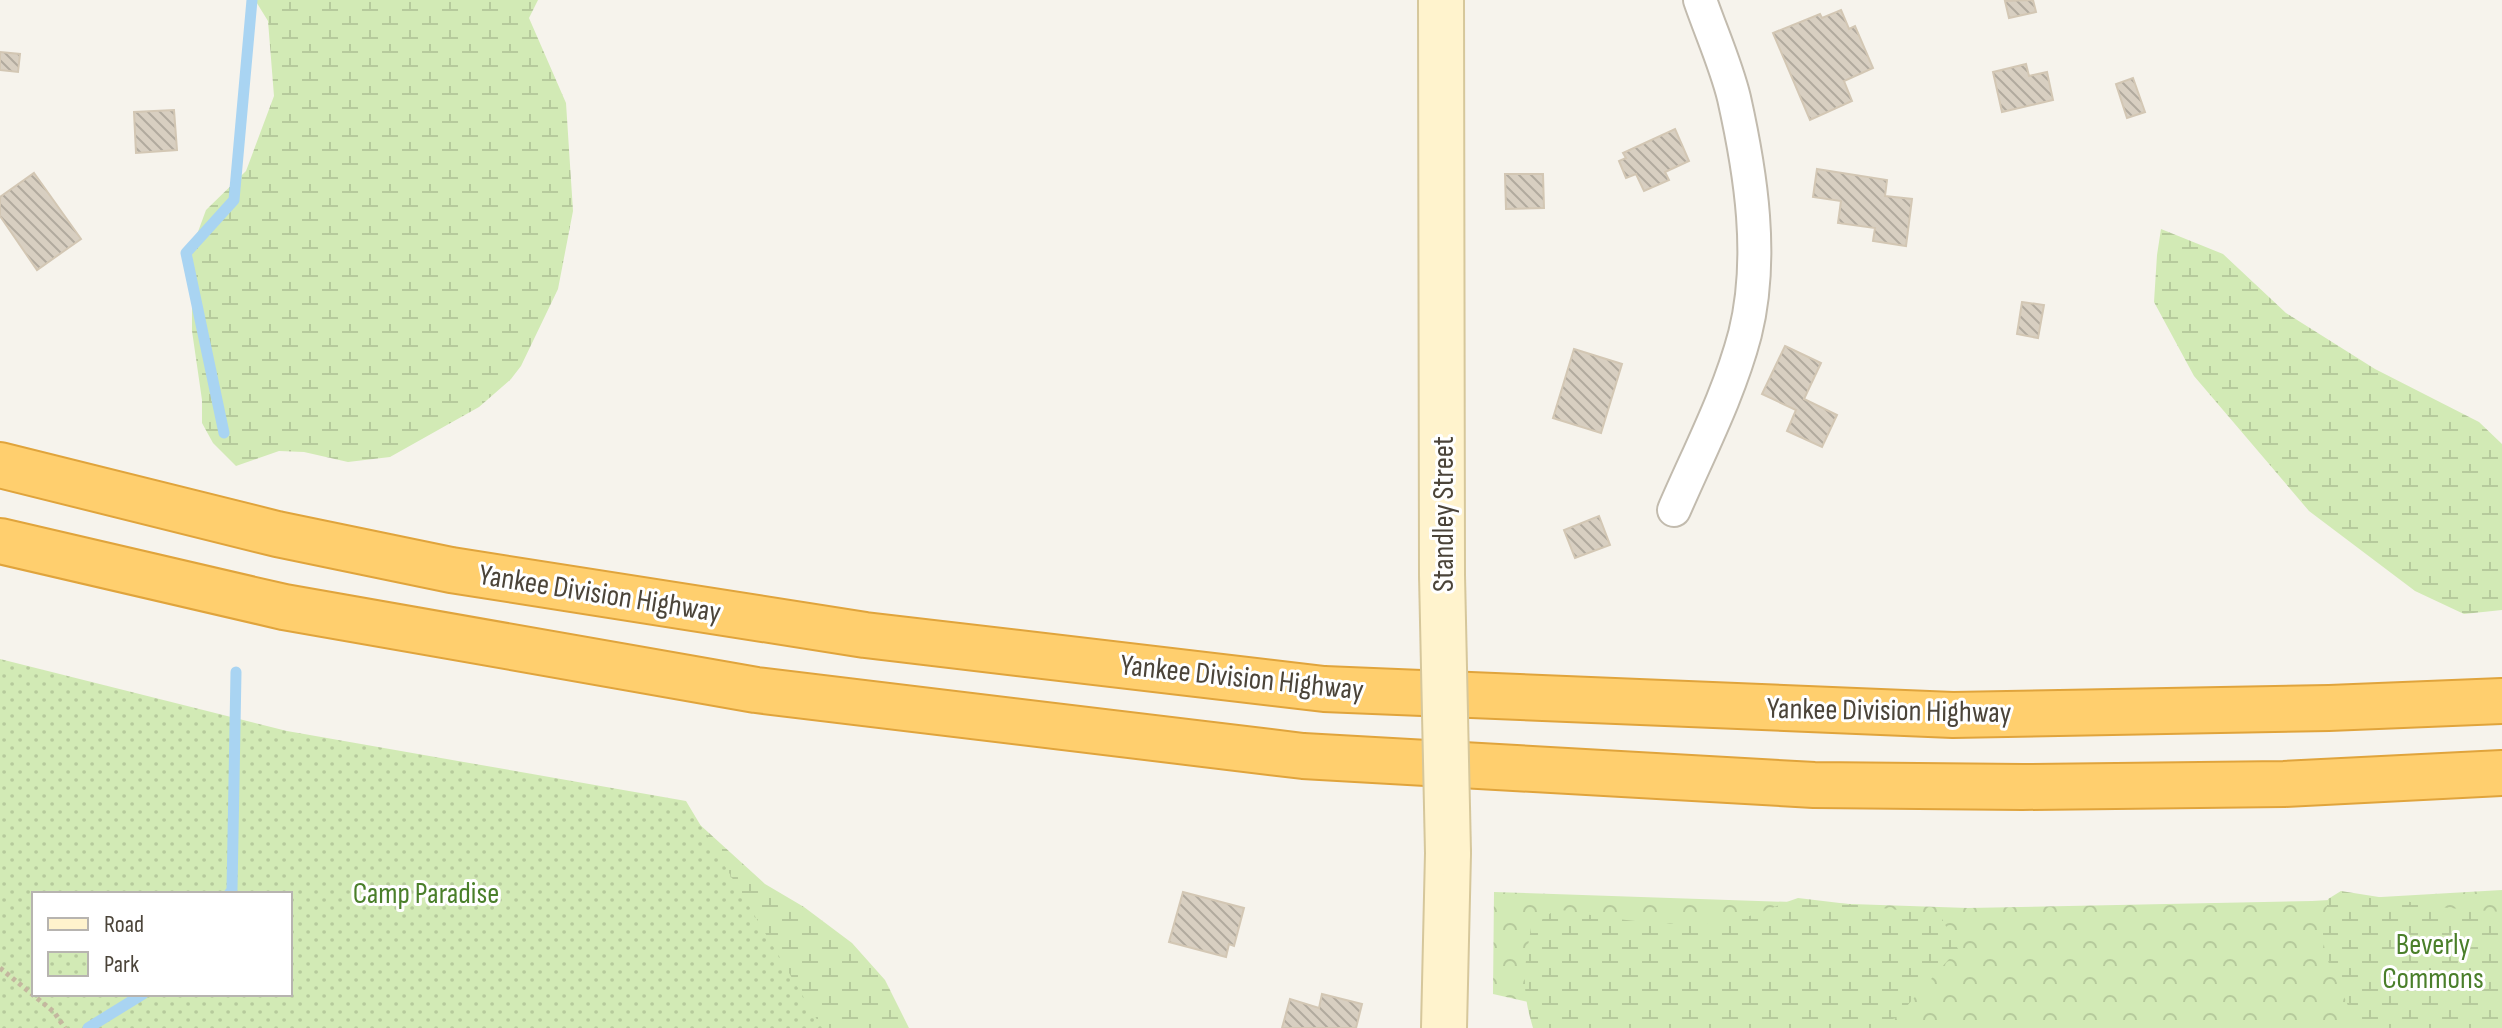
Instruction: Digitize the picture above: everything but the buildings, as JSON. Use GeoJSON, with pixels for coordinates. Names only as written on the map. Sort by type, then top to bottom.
{"type":"FeatureCollection","features":[{"type":"Feature","properties":{"kind":"highway","name":"Yankee Division Highway"},"geometry":{"type":"LineString","coordinates":[[0,465],[277,534],[451,570],[865,635],[1324,689],[1953,715],[2329,708],[2502,701]]}},
{"type":"Feature","properties":{"kind":"highway"},"geometry":{"type":"LineString","coordinates":[[0,541],[284,607],[756,690],[1303,756],[1814,785],[2038,787],[2284,784],[2502,773]]}},
{"type":"Feature","properties":{"kind":"street","name":"Standley Street"},"geometry":{"type":"LineString","coordinates":[[1441,0],[1442,575],[1448,853],[1444,1028]]}},
{"type":"Feature","properties":{"kind":"street"},"geometry":{"type":"LineString","coordinates":[[1674,510],[1732,377],[1746,331],[1756,258],[1749,184],[1733,96],[1700,0]]}},
{"type":"Feature","properties":{"kind":"path"},"geometry":{"type":"LineString","coordinates":[[0,968],[32,994]]}},
{"type":"Feature","properties":{"kind":"path"},"geometry":{"type":"LineString","coordinates":[[34,996],[54,1012],[65,1028]]}},
{"type":"Feature","properties":{"kind":"green space"},"geometry":{"type":"Polygon","coordinates":[[[255,0],[538,0],[529,18],[566,103],[573,211],[558,289],[521,366],[511,379],[479,407],[390,457],[348,462],[304,452],[279,451],[236,466],[213,443],[202,423],[202,400],[192,331],[192,248],[206,210],[246,171],[274,96],[268,21],[255,0]]]}},
{"type":"Feature","properties":{"kind":"green space"},"geometry":{"type":"Polygon","coordinates":[[[2161,229],[2223,254],[2286,313],[2375,369],[2479,422],[2502,444],[2502,610],[2464,614],[2415,591],[2309,511],[2194,376],[2154,302],[2161,229]]]}},
{"type":"Feature","properties":{"kind":"green space","name":"Camp Paradise"},"geometry":{"type":"Polygon","coordinates":[[[0,659],[287,731],[686,801],[822,1028],[0,1028],[0,659]]]}},
{"type":"Feature","properties":{"kind":"green space"},"geometry":{"type":"Polygon","coordinates":[[[698,823],[765,884],[804,907],[852,943],[885,980],[909,1028],[735,1028],[698,823]]]}},
{"type":"Feature","properties":{"kind":"green space","name":"Beverly Commons"},"geometry":{"type":"Polygon","coordinates":[[[2502,890],[2502,1028],[1641,1028],[1493,994],[1494,892],[1968,908],[2312,901],[2502,890]]]}},
{"type":"Feature","properties":{"kind":"green space"},"geometry":{"type":"Polygon","coordinates":[[[2341,891],[2448,908],[2502,912],[2502,1028],[2356,1028],[2324,944],[2323,927],[2328,899],[2341,891]]]}},
{"type":"Feature","properties":{"kind":"green space"},"geometry":{"type":"Polygon","coordinates":[[[1798,898],[1940,915],[1958,949],[1897,1017],[1875,1028],[1533,1028],[1525,978],[1531,928],[1556,909],[1622,920],[1667,924],[1712,923],[1742,918],[1798,898]]]}},
{"type":"Feature","properties":{"kind":"waterway"},"geometry":{"type":"LineString","coordinates":[[224,433],[186,253],[234,200],[252,0]]}},
{"type":"Feature","properties":{"kind":"waterway"},"geometry":{"type":"LineString","coordinates":[[230,892],[236,672]]}},
{"type":"Feature","properties":{"kind":"waterway"},"geometry":{"type":"LineString","coordinates":[[88,1028],[140,996]]}}]}
